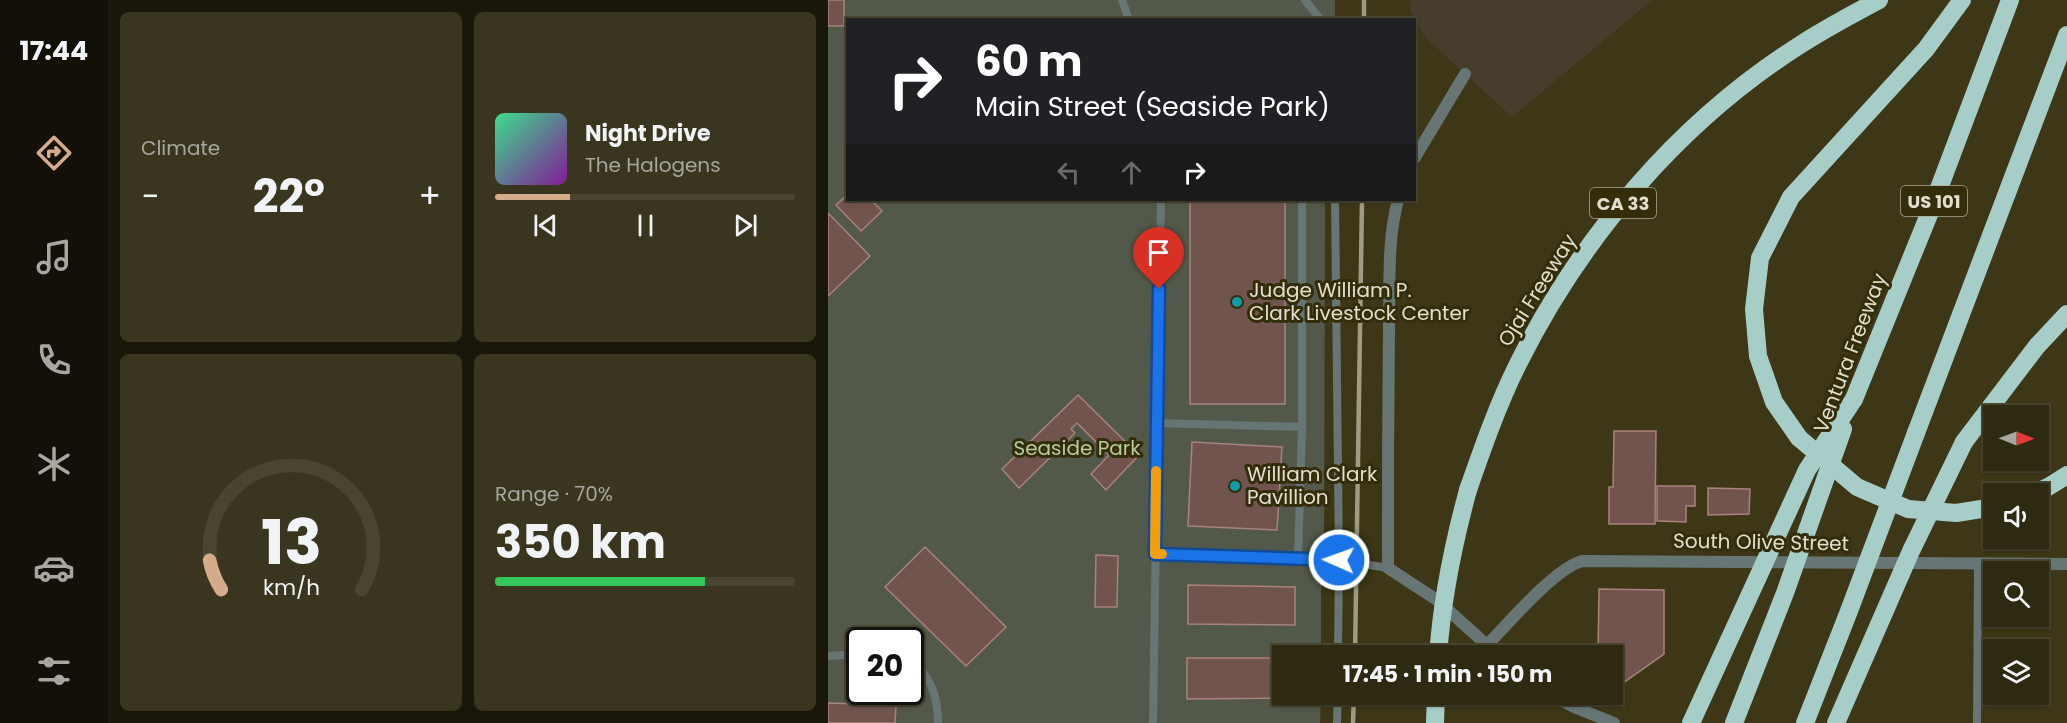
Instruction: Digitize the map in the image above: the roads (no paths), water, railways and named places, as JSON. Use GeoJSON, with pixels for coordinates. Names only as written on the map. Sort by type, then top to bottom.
{"type":"FeatureCollection","features":[{"type":"Feature","properties":{"kind":"highway","name":"Ojai Freeway"},"geometry":{"type":"LineString","coordinates":[[1439,645],[1450,565],[1468,490],[1500,402],[1535,331],[1583,254],[1651,171],[1750,80],[1799,45],[1879,0]]}},
{"type":"Feature","properties":{"kind":"highway"},"geometry":{"type":"LineString","coordinates":[[1962,0],[1926,48],[1791,196],[1760,258],[1754,309],[1758,356],[1774,402],[1799,438],[1857,487],[1908,509],[1956,513],[1983,509]]}},
{"type":"Feature","properties":{"kind":"highway","name":"Ventura Freeway"},"geometry":{"type":"LineString","coordinates":[[1734,723],[1785,593],[1854,399],[1932,207],[2010,0]]}},
{"type":"Feature","properties":{"kind":"highway","name":"US 101"},"geometry":{"type":"LineString","coordinates":[[1804,723],[1849,611],[2067,35]]}},
{"type":"Feature","properties":{"kind":"highway"},"geometry":{"type":"LineString","coordinates":[[1836,723],[1911,550],[1964,442],[2037,346],[2067,314]]}},
{"type":"Feature","properties":{"kind":"highway"},"geometry":{"type":"LineString","coordinates":[[1691,723],[1807,470],[1854,399]]}},
{"type":"Feature","properties":{"kind":"highway"},"geometry":{"type":"LineString","coordinates":[[2049,486],[2067,475]]}},
{"type":"Feature","properties":{"kind":"highway"},"geometry":{"type":"LineString","coordinates":[[1435,723],[1436,705]]}},
{"type":"Feature","properties":{"kind":"street"},"geometry":{"type":"LineString","coordinates":[[1416,156],[1465,74]]}},
{"type":"Feature","properties":{"kind":"street"},"geometry":{"type":"LineString","coordinates":[[1398,201],[1394,216],[1391,258],[1388,568],[1437,600],[1487,645]]}},
{"type":"Feature","properties":{"kind":"street","name":"South Olive Street"},"geometry":{"type":"LineString","coordinates":[[1487,645],[1557,576],[1574,563],[1582,561],[2067,564]]}},
{"type":"Feature","properties":{"kind":"street"},"geometry":{"type":"LineString","coordinates":[[1572,705],[1595,717],[1614,723]]}},
{"type":"Feature","properties":{"kind":"lane"},"geometry":{"type":"LineString","coordinates":[[1122,0],[1128,18]]}},
{"type":"Feature","properties":{"kind":"lane"},"geometry":{"type":"LineString","coordinates":[[1305,0],[1319,18]]}},
{"type":"Feature","properties":{"kind":"lane"},"geometry":{"type":"LineString","coordinates":[[1153,723],[1161,201]]}},
{"type":"Feature","properties":{"kind":"lane"},"geometry":{"type":"LineString","coordinates":[[1298,559],[1302,427],[1302,201]]}},
{"type":"Feature","properties":{"kind":"lane"},"geometry":{"type":"LineString","coordinates":[[1335,201],[1338,645]]}},
{"type":"Feature","properties":{"kind":"lane"},"geometry":{"type":"LineString","coordinates":[[1157,423],[1302,427]]}},
{"type":"Feature","properties":{"kind":"lane"},"geometry":{"type":"LineString","coordinates":[[1155,554],[1339,560],[1388,568]]}},
{"type":"Feature","properties":{"kind":"lane"},"geometry":{"type":"LineString","coordinates":[[1977,723],[1978,564]]}},
{"type":"Feature","properties":{"kind":"lane"},"geometry":{"type":"LineString","coordinates":[[828,656],[846,655]]}},
{"type":"Feature","properties":{"kind":"lane"},"geometry":{"type":"LineString","coordinates":[[924,673],[933,687],[938,723]]}},
{"type":"Feature","properties":{"kind":"lane"},"geometry":{"type":"LineString","coordinates":[[1337,723],[1338,705]]}},
{"type":"Feature","properties":{"kind":"railway"},"geometry":{"type":"LineString","coordinates":[[1364,0],[1364,18]]}},
{"type":"Feature","properties":{"kind":"railway"},"geometry":{"type":"LineString","coordinates":[[1355,645],[1362,201]]}},
{"type":"Feature","properties":{"kind":"railway"},"geometry":{"type":"LineString","coordinates":[[1353,723],[1354,705]]}},
{"type":"Feature","properties":{"kind":"place","name":"Judge William P. Clark Livestock Center"},"geometry":{"type":"Point","coordinates":[1237,302]}},
{"type":"Feature","properties":{"kind":"place","name":"William Clark Pavillion"},"geometry":{"type":"Point","coordinates":[1235,486]}},
{"type":"Feature","properties":{"kind":"park label","name":"Seaside Park"},"geometry":{"type":"Point","coordinates":[1077,448]}}]}
